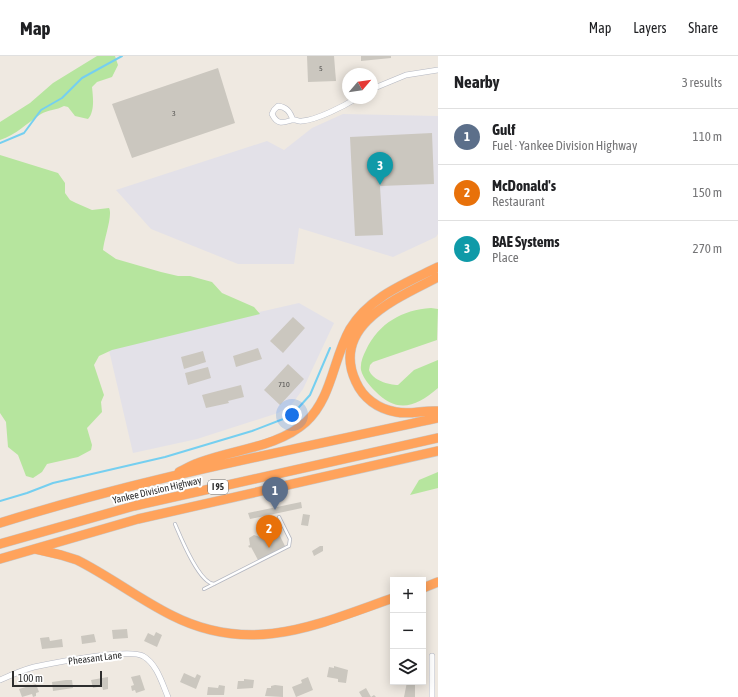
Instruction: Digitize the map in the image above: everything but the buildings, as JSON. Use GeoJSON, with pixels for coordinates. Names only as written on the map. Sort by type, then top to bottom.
{"type":"FeatureCollection","features":[{"type":"Feature","properties":{"kind":"highway"},"geometry":{"type":"LineString","coordinates":[[166,478],[198,463],[281,437],[301,426],[313,414],[322,401],[345,338],[360,315],[381,297],[438,267]]}},
{"type":"Feature","properties":{"kind":"highway"},"geometry":{"type":"LineString","coordinates":[[438,277],[390,302],[374,313],[356,337],[352,348],[351,361],[352,373],[359,388],[377,405],[387,410],[404,413],[438,410]]}},
{"type":"Feature","properties":{"kind":"highway","name":"Yankee Division Highway"},"geometry":{"type":"LineString","coordinates":[[0,523],[85,498],[166,478],[438,418]]}},
{"type":"Feature","properties":{"kind":"highway","name":"Yankee Division Highway"},"geometry":{"type":"LineString","coordinates":[[0,544],[127,508],[438,438]]}},
{"type":"Feature","properties":{"kind":"highway"},"geometry":{"type":"LineString","coordinates":[[0,559],[158,514],[438,451]]}},
{"type":"Feature","properties":{"kind":"highway"},"geometry":{"type":"LineString","coordinates":[[31,549],[72,558],[171,616],[199,627],[230,634],[258,635],[289,632],[390,599]]}},
{"type":"Feature","properties":{"kind":"highway"},"geometry":{"type":"LineString","coordinates":[[426,587],[438,582]]}},
{"type":"Feature","properties":{"kind":"street"},"geometry":{"type":"LineString","coordinates":[[378,87],[406,75],[438,70]]}},
{"type":"Feature","properties":{"kind":"street"},"geometry":{"type":"LineString","coordinates":[[293,120],[302,121],[330,112],[345,104]]}},
{"type":"Feature","properties":{"kind":"street","name":"Pheasant Lane"},"geometry":{"type":"LineString","coordinates":[[0,680],[43,665],[116,654],[135,654],[143,657],[153,665],[168,697]]}},
{"type":"Feature","properties":{"kind":"street"},"geometry":{"type":"LineString","coordinates":[[432,656],[432,697]]}},
{"type":"Feature","properties":{"kind":"lane"},"geometry":{"type":"LineString","coordinates":[[204,589],[289,546],[290,539],[279,517]]}},
{"type":"Feature","properties":{"kind":"lane"},"geometry":{"type":"LineString","coordinates":[[175,524],[200,574],[210,583],[216,583]]}},
{"type":"Feature","properties":{"kind":"shaded area"},"geometry":{"type":"Polygon","coordinates":[[[343,114],[438,116],[438,234],[436,237],[393,257],[299,228],[294,264],[238,264],[151,229],[116,190],[267,141],[284,150],[312,128],[343,114]]]}},
{"type":"Feature","properties":{"kind":"shaded area"},"geometry":{"type":"Polygon","coordinates":[[[299,303],[334,323],[303,389],[292,404],[278,413],[197,439],[133,453],[108,346],[299,303]]]}},
{"type":"Feature","properties":{"kind":"green space"},"geometry":{"type":"Polygon","coordinates":[[[97,56],[115,56],[118,65],[112,77],[97,82],[92,87],[93,108],[88,119],[75,116],[68,107],[64,106],[43,113],[16,132],[0,140],[0,122],[30,103],[53,83],[97,56]]]}},
{"type":"Feature","properties":{"kind":"green space"},"geometry":{"type":"Polygon","coordinates":[[[0,155],[58,173],[65,183],[65,193],[70,200],[76,203],[92,210],[109,208],[110,216],[103,250],[116,259],[161,272],[178,276],[190,276],[212,282],[222,293],[254,307],[260,314],[112,350],[99,356],[94,365],[104,395],[101,402],[102,412],[87,428],[92,445],[91,450],[78,457],[47,464],[42,472],[33,478],[26,476],[18,455],[8,447],[6,422],[0,413],[0,155]]]}},
{"type":"Feature","properties":{"kind":"green space"},"geometry":{"type":"Polygon","coordinates":[[[420,309],[438,309],[437,340],[373,362],[370,365],[369,370],[377,379],[386,383],[398,385],[414,370],[438,360],[438,388],[422,400],[414,403],[399,405],[391,403],[383,398],[368,384],[361,370],[361,362],[371,341],[385,325],[401,315],[420,309]]]}},
{"type":"Feature","properties":{"kind":"green space"},"geometry":{"type":"Polygon","coordinates":[[[438,472],[438,488],[410,495],[419,480],[438,472]]]}},
{"type":"Feature","properties":{"kind":"waterway"},"geometry":{"type":"LineString","coordinates":[[0,143],[24,133],[41,110],[62,98],[82,78],[122,56]]}},
{"type":"Feature","properties":{"kind":"waterway"},"geometry":{"type":"LineString","coordinates":[[0,501],[53,483],[165,457],[252,431],[291,416],[310,395],[330,348]]}},
{"type":"Feature","properties":{"kind":"place","name":"BAE Systems"},"geometry":{"type":"Point","coordinates":[380,185]}},
{"type":"Feature","properties":{"kind":"place","name":"Gulf"},"geometry":{"type":"Point","coordinates":[275,510]}},
{"type":"Feature","properties":{"kind":"place","name":"McDonald's"},"geometry":{"type":"Point","coordinates":[269,548]}}]}
